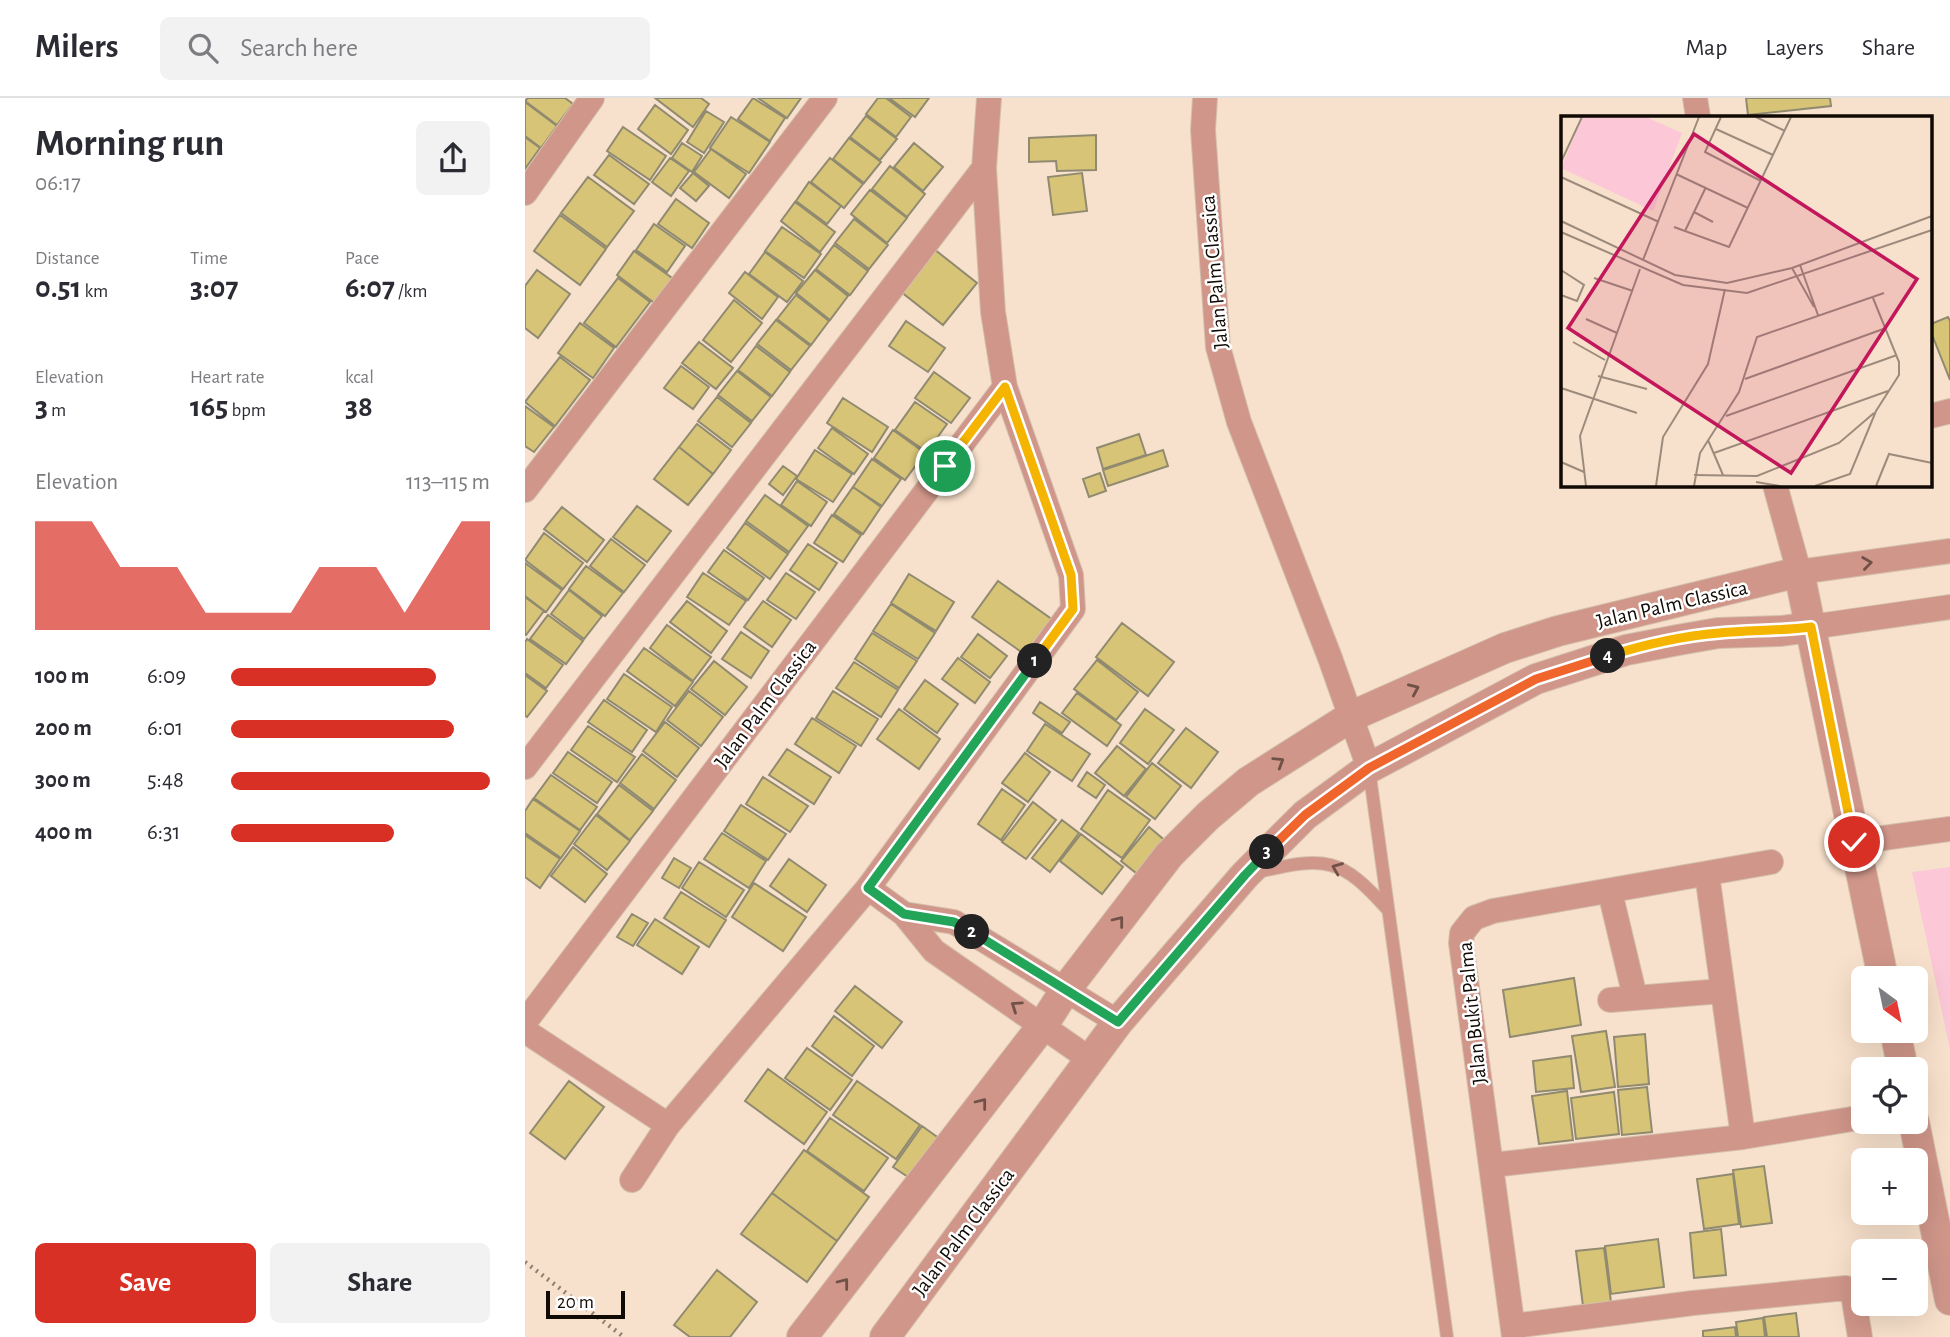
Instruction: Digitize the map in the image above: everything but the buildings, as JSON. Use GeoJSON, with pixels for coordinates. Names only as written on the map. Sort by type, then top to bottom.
{"type":"FeatureCollection","features":[{"type":"Feature","properties":{"kind":"street"},"geometry":{"type":"LineString","coordinates":[[525,193],[592,98]]}},
{"type":"Feature","properties":{"kind":"street"},"geometry":{"type":"LineString","coordinates":[[525,490],[825,98]]}},
{"type":"Feature","properties":{"kind":"street"},"geometry":{"type":"LineString","coordinates":[[632,1180],[668,1125],[868,888],[1073,609],[1071,575],[1005,387],[993,312],[984,167],[989,98]]}},
{"type":"Feature","properties":{"kind":"street","name":"Jalan Palm Classica"},"geometry":{"type":"LineString","coordinates":[[1206,98],[1202,130],[1218,346],[1238,422],[1352,716],[1369,768]]}},
{"type":"Feature","properties":{"kind":"street"},"geometry":{"type":"LineString","coordinates":[[1695,98],[1698,116]]}},
{"type":"Feature","properties":{"kind":"street"},"geometry":{"type":"LineString","coordinates":[[525,767],[984,167]]}},
{"type":"Feature","properties":{"kind":"street","name":"Jalan Palm Classica"},"geometry":{"type":"LineString","coordinates":[[525,1022],[1005,387]]}},
{"type":"Feature","properties":{"kind":"street"},"geometry":{"type":"LineString","coordinates":[[1933,415],[1950,411]]}},
{"type":"Feature","properties":{"kind":"street"},"geometry":{"type":"LineString","coordinates":[[1775,486],[1799,572],[1880,966]]}},
{"type":"Feature","properties":{"kind":"street"},"geometry":{"type":"LineString","coordinates":[[1799,572],[1950,551]]}},
{"type":"Feature","properties":{"kind":"street","name":"Jalan Palm Classica"},"geometry":{"type":"LineString","coordinates":[[802,1337],[1043,1025],[1066,989],[1169,855],[1208,816],[1248,782],[1352,716],[1505,648],[1558,631],[1799,572]]}},
{"type":"Feature","properties":{"kind":"street"},"geometry":{"type":"LineString","coordinates":[[1811,627],[1950,607]]}},
{"type":"Feature","properties":{"kind":"street","name":"Jalan Palm Classica"},"geometry":{"type":"LineString","coordinates":[[884,1337],[1118,1022],[1245,875],[1305,815],[1369,768],[1536,679],[1613,654],[1718,633],[1811,627]]}},
{"type":"Feature","properties":{"kind":"street"},"geometry":{"type":"LineString","coordinates":[[1854,842],[1950,830]]}},
{"type":"Feature","properties":{"kind":"street","name":"Jalan Bukit Palma"},"geometry":{"type":"LineString","coordinates":[[1771,862],[1493,911],[1474,918],[1462,933],[1466,992],[1513,1332],[1693,1303],[1846,1287],[1853,1294],[1860,1337]]}},
{"type":"Feature","properties":{"kind":"street"},"geometry":{"type":"LineString","coordinates":[[1707,874],[1743,1137]]}},
{"type":"Feature","properties":{"kind":"street"},"geometry":{"type":"LineString","coordinates":[[868,888],[904,914],[934,951],[1091,1060]]}},
{"type":"Feature","properties":{"kind":"street"},"geometry":{"type":"LineString","coordinates":[[1610,892],[1635,997]]}},
{"type":"Feature","properties":{"kind":"street"},"geometry":{"type":"LineString","coordinates":[[904,914],[954,922],[1118,1022]]}},
{"type":"Feature","properties":{"kind":"street"},"geometry":{"type":"LineString","coordinates":[[1610,1000],[1723,991]]}},
{"type":"Feature","properties":{"kind":"street"},"geometry":{"type":"LineString","coordinates":[[525,1031],[668,1125]]}},
{"type":"Feature","properties":{"kind":"street"},"geometry":{"type":"LineString","coordinates":[[1492,1165],[1743,1137],[1851,1119]]}},
{"type":"Feature","properties":{"kind":"street"},"geometry":{"type":"LineString","coordinates":[[1916,1134],[1950,1300]]}},
{"type":"Feature","properties":{"kind":"lane"},"geometry":{"type":"LineString","coordinates":[[1369,768],[1447,1337]]}},
{"type":"Feature","properties":{"kind":"lane"},"geometry":{"type":"LineString","coordinates":[[1245,875],[1300,862],[1335,864],[1363,882],[1389,911]]}},
{"type":"Feature","properties":{"kind":"path"},"geometry":{"type":"LineString","coordinates":[[525,1262],[624,1337]]}},
{"type":"Feature","properties":{"kind":"shaded area"},"geometry":{"type":"Polygon","coordinates":[[[1950,867],[1950,1049],[1912,872],[1950,867]]]}},
{"type":"Feature","properties":{"kind":"route"},"geometry":{"type":"LineString","coordinates":[[945,466],[1005,387],[1071,575],[1073,609],[868,888],[904,914],[954,922],[1118,1022],[1245,875],[1305,815],[1369,768],[1536,679],[1626,650],[1718,633],[1811,627],[1854,842]]}}]}
